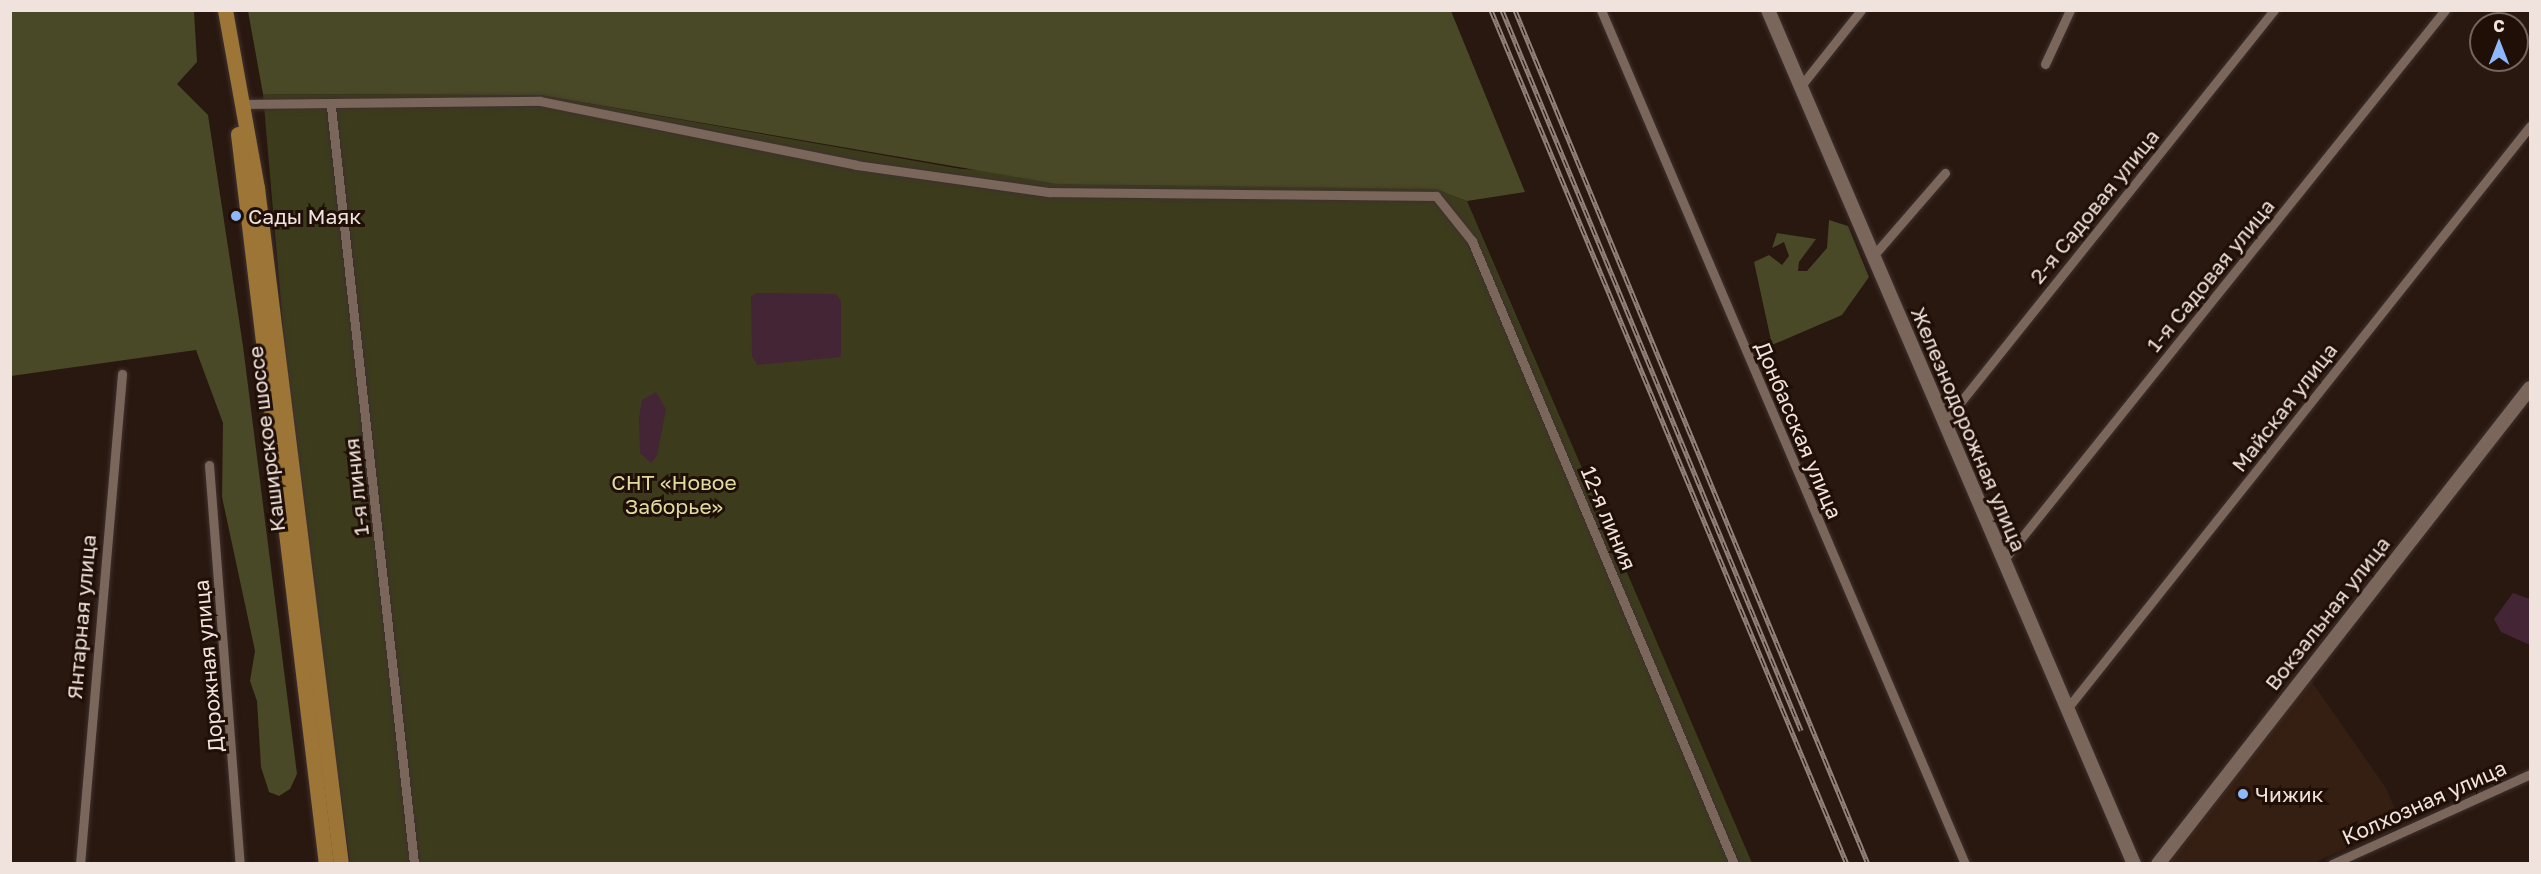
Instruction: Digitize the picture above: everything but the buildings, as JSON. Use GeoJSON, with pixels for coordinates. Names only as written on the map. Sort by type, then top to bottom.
{"type":"FeatureCollection","features":[{"type":"Feature","properties":{"kind":"main road","name":"Каширское шоссе"},"geometry":{"type":"LineString","coordinates":[[215,10],[247,189],[326,864]]}},
{"type":"Feature","properties":{"kind":"main road","name":"Каширское шоссе"},"geometry":{"type":"LineString","coordinates":[[225,10],[244,104],[340,864]]}},
{"type":"Feature","properties":{"kind":"main road"},"geometry":{"type":"LineString","coordinates":[[234,10],[244,104]]}},
{"type":"Feature","properties":{"kind":"street","name":"Донбасская улица"},"geometry":{"type":"LineString","coordinates":[[1601,10],[1965,864]]}},
{"type":"Feature","properties":{"kind":"street","name":"Железнодорожная улица"},"geometry":{"type":"LineString","coordinates":[[1768,10],[2002,562],[2134,864]]}},
{"type":"Feature","properties":{"kind":"street"},"geometry":{"type":"LineString","coordinates":[[1800,87],[1861,10]]}},
{"type":"Feature","properties":{"kind":"street"},"geometry":{"type":"LineString","coordinates":[[2044,64],[2070,10]]}},
{"type":"Feature","properties":{"kind":"street","name":"2-я Садовая улица"},"geometry":{"type":"LineString","coordinates":[[1943,424],[2274,10]]}},
{"type":"Feature","properties":{"kind":"street","name":"1-я Садовая улица"},"geometry":{"type":"LineString","coordinates":[[2002,562],[2445,10]]}},
{"type":"Feature","properties":{"kind":"street","name":"12-я линия"},"geometry":{"type":"LineString","coordinates":[[332,107],[540,101],[856,165],[1049,192],[1436,196],[1472,241],[1734,864]]}},
{"type":"Feature","properties":{"kind":"street"},"geometry":{"type":"LineString","coordinates":[[244,104],[332,107]]}},
{"type":"Feature","properties":{"kind":"street","name":"1-я линия"},"geometry":{"type":"LineString","coordinates":[[332,107],[414,864]]}},
{"type":"Feature","properties":{"kind":"street","name":"Майская улица"},"geometry":{"type":"LineString","coordinates":[[2066,710],[2530,126]]}},
{"type":"Feature","properties":{"kind":"street"},"geometry":{"type":"LineString","coordinates":[[1873,256],[1945,173]]}},
{"type":"Feature","properties":{"kind":"street","name":"Янтарная улица"},"geometry":{"type":"LineString","coordinates":[[80,864],[122,374]]}},
{"type":"Feature","properties":{"kind":"street","name":"Вокзальная улица"},"geometry":{"type":"LineString","coordinates":[[2158,864],[2530,388]]}},
{"type":"Feature","properties":{"kind":"street","name":"Дорожная улица"},"geometry":{"type":"LineString","coordinates":[[209,465],[240,864]]}},
{"type":"Feature","properties":{"kind":"street","name":"Колхозная улица"},"geometry":{"type":"LineString","coordinates":[[2332,864],[2530,774]]}},
{"type":"Feature","properties":{"kind":"shaded area"},"geometry":{"type":"Polygon","coordinates":[[[10,11],[194,11],[197,62],[177,84],[208,115],[243,346],[297,774],[290,789],[279,796],[269,792],[261,767],[257,701],[250,681],[255,651],[222,497],[223,423],[196,350],[11,376],[10,11]]]}},
{"type":"Feature","properties":{"kind":"shaded area"},"geometry":{"type":"Polygon","coordinates":[[[248,11],[1451,11],[1525,192],[1467,201],[1435,189],[1058,184],[540,95],[263,94],[248,11]]]}},
{"type":"Feature","properties":{"kind":"shaded area"},"geometry":{"type":"Polygon","coordinates":[[[1829,220],[1848,226],[1869,277],[1842,315],[1772,345],[1754,262],[1769,255],[1782,265],[1789,256],[1784,242],[1772,248],[1777,233],[1816,239],[1799,262],[1798,271],[1807,271],[1827,248],[1829,220]]]}},
{"type":"Feature","properties":{"kind":"shaded area"},"geometry":{"type":"Polygon","coordinates":[[[756,293],[836,294],[841,301],[841,357],[757,365],[752,356],[751,297],[756,293]]]}},
{"type":"Feature","properties":{"kind":"shaded area"},"geometry":{"type":"Polygon","coordinates":[[[656,392],[666,409],[657,456],[651,463],[640,453],[639,418],[642,400],[656,392]]]}},
{"type":"Feature","properties":{"kind":"shaded area"},"geometry":{"type":"Polygon","coordinates":[[[2513,593],[2530,599],[2530,645],[2501,632],[2494,619],[2513,593]]]}},
{"type":"Feature","properties":{"kind":"shaded area"},"geometry":{"type":"Polygon","coordinates":[[[2310,679],[2386,788],[2401,823],[2314,863],[2164,864],[2310,679]]]}},
{"type":"Feature","properties":{"kind":"green space","name":"СНТ «Новое Заборье»"},"geometry":{"type":"Polygon","coordinates":[[[263,94],[540,95],[961,169],[1435,189],[1467,201],[1752,863],[350,863],[294,453],[263,94]]]}},
{"type":"Feature","properties":{"kind":"railway"},"geometry":{"type":"LineString","coordinates":[[1491,10],[1847,864]]}},
{"type":"Feature","properties":{"kind":"railway"},"geometry":{"type":"LineString","coordinates":[[1502,10],[1801,730]]}},
{"type":"Feature","properties":{"kind":"railway"},"geometry":{"type":"LineString","coordinates":[[1515,10],[1868,864]]}},
{"type":"Feature","properties":{"kind":"place","name":"Сады Маяк"},"geometry":{"type":"Point","coordinates":[236,216]}},
{"type":"Feature","properties":{"kind":"place","name":"Чижик"},"geometry":{"type":"Point","coordinates":[2243,794]}}]}
